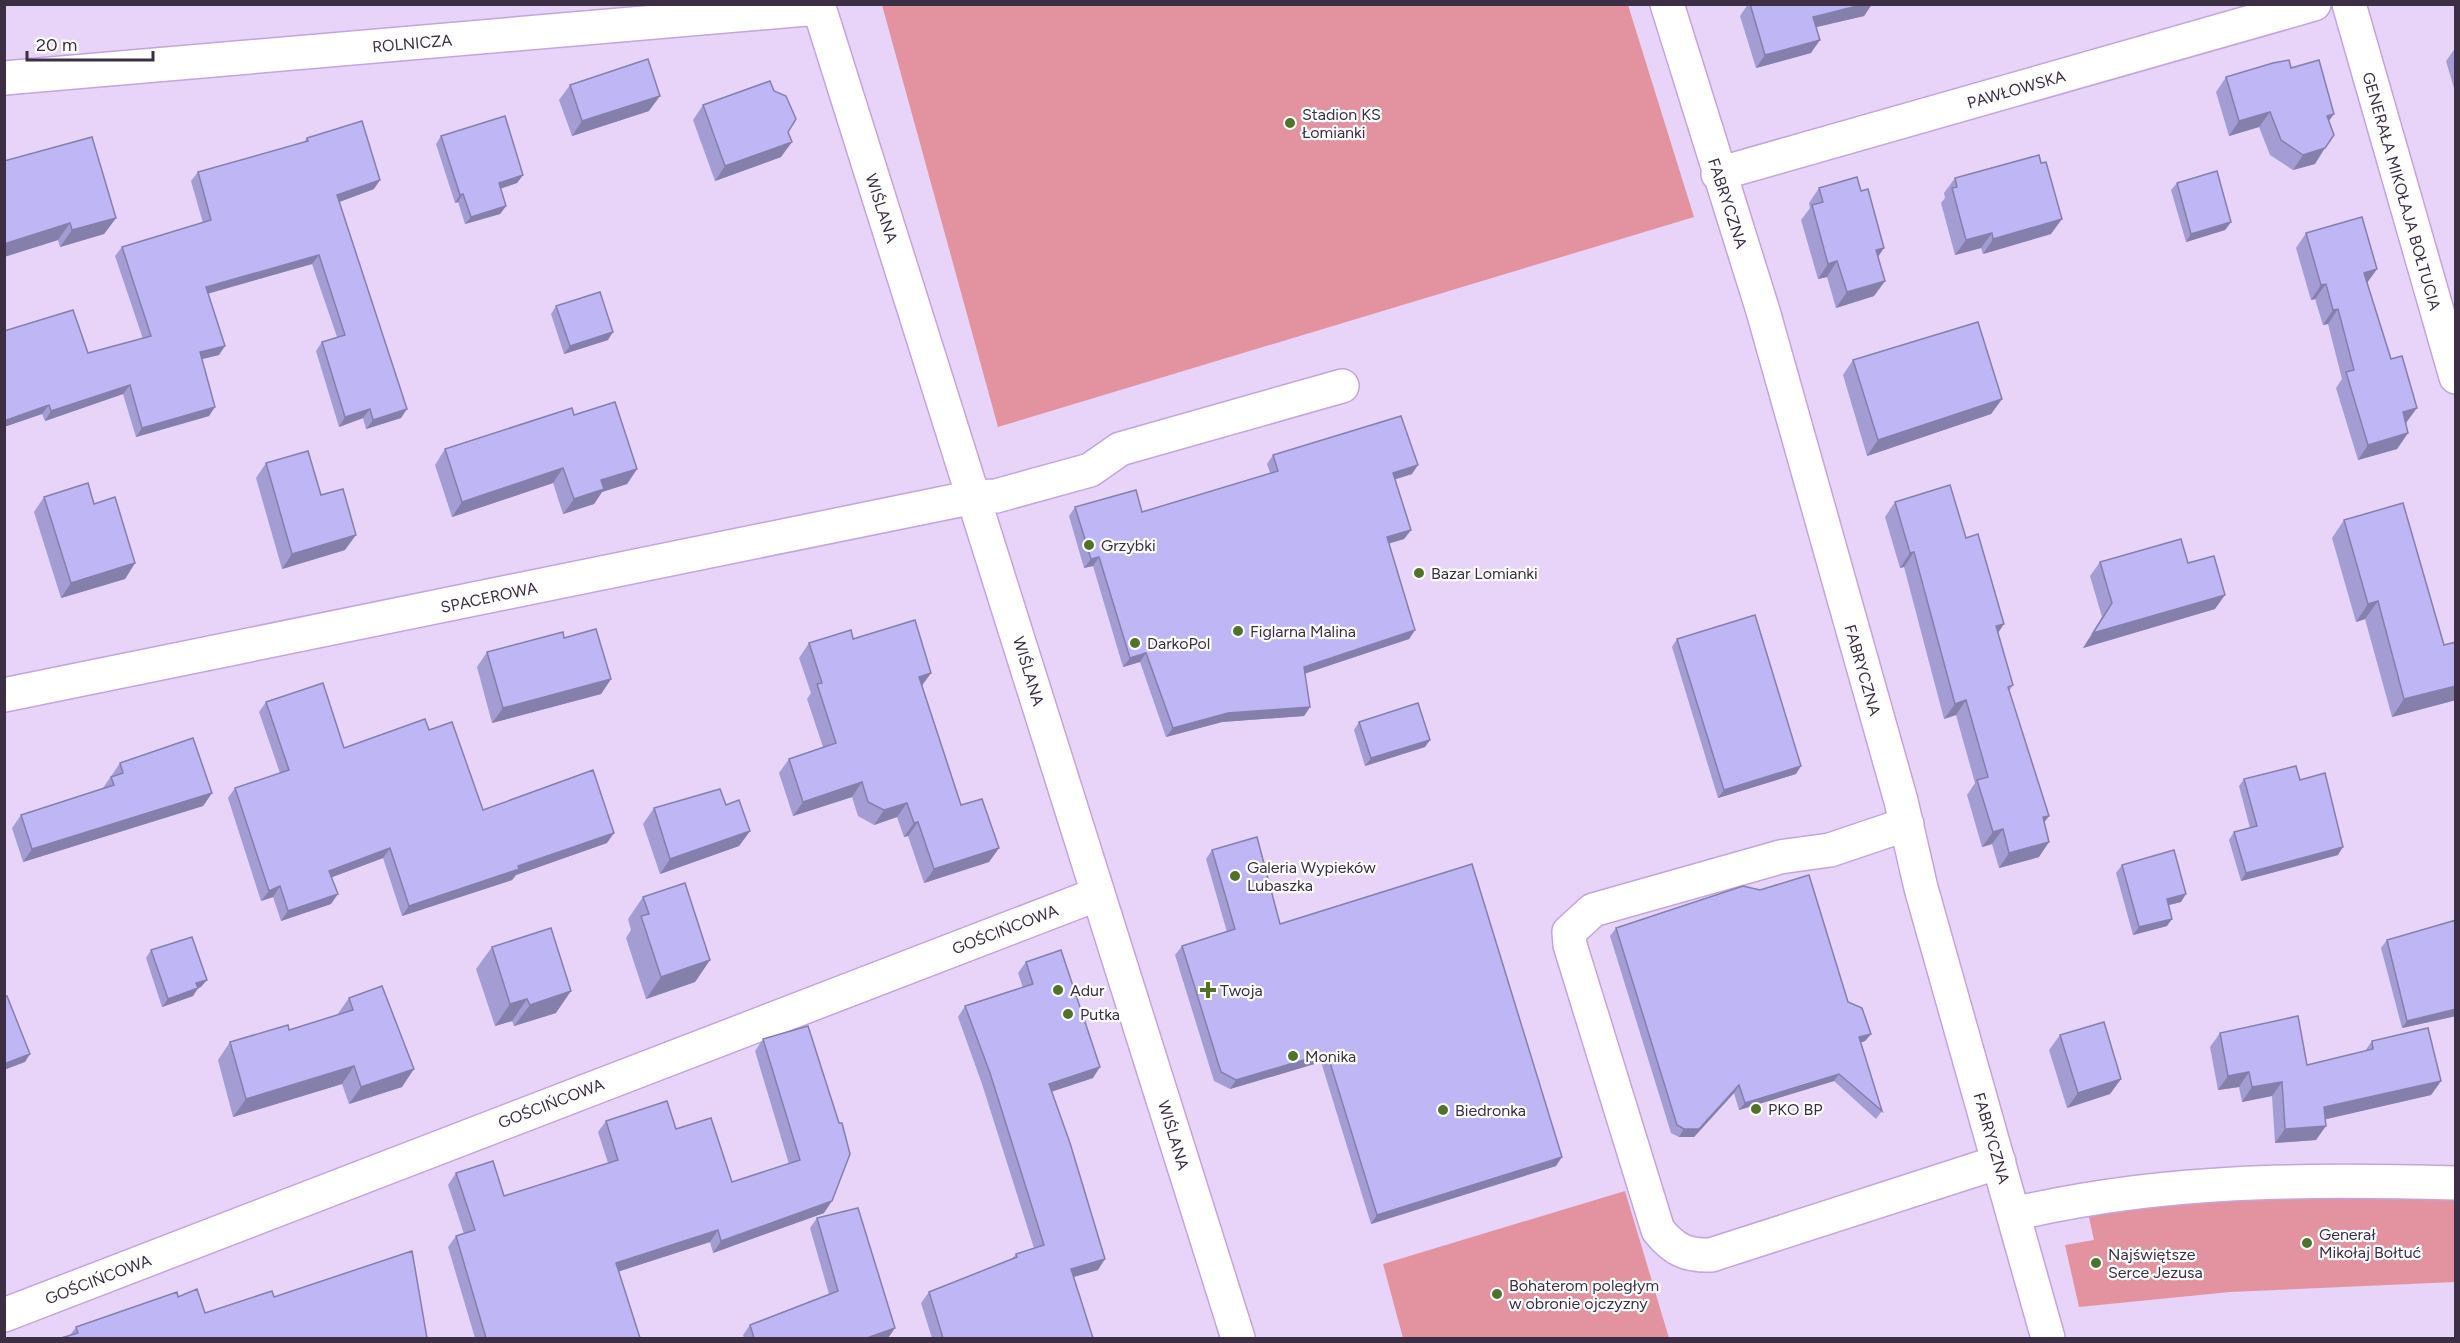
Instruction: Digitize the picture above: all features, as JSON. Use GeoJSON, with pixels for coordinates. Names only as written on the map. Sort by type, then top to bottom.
{"type":"FeatureCollection","features":[{"type":"Feature","properties":{"kind":"street","name":"FABRYCZNA"},"geometry":{"type":"LineString","coordinates":[[1666,4],[1763,311],[1907,824],[1921,888],[2048,1338]]}},
{"type":"Feature","properties":{"kind":"street","name":"PAWŁOWSKA"},"geometry":{"type":"LineString","coordinates":[[1718,174],[2314,4]]}},
{"type":"Feature","properties":{"kind":"street","name":"GENERAŁA MIKOŁAJA BOŁTUCIA"},"geometry":{"type":"LineString","coordinates":[[2349,4],[2456,377]]}},
{"type":"Feature","properties":{"kind":"street","name":"ROLNICZA"},"geometry":{"type":"LineString","coordinates":[[4,78],[818,6]]}},
{"type":"Feature","properties":{"kind":"street","name":"WIŚLANA"},"geometry":{"type":"LineString","coordinates":[[818,6],[1238,1338]]}},
{"type":"Feature","properties":{"kind":"street","name":"SPACEROWA"},"geometry":{"type":"LineString","coordinates":[[4,695],[974,497],[996,496],[1089,470],[1120,449],[1342,386]]}},
{"type":"Feature","properties":{"kind":"street"},"geometry":{"type":"LineString","coordinates":[[1907,824],[1830,850],[1780,857],[1593,910],[1569,932],[1570,945],[1658,1230],[1669,1244],[1681,1252],[1695,1256],[1711,1255],[1999,1161]]}},
{"type":"Feature","properties":{"kind":"street","name":"GOŚCIŃCOWA"},"geometry":{"type":"LineString","coordinates":[[4,1315],[1098,894]]}},
{"type":"Feature","properties":{"kind":"street"},"geometry":{"type":"LineString","coordinates":[[2014,1214],[2171,1186],[2325,1180],[2456,1183]]}},
{"type":"Feature","properties":{"kind":"shaded area","name":"Stadion KS Łomianki"},"geometry":{"type":"Polygon","coordinates":[[[882,5],[1628,5],[1694,217],[998,427],[882,5]]]}},
{"type":"Feature","properties":{"kind":"shaded area"},"geometry":{"type":"Polygon","coordinates":[[[1625,1191],[1669,1338],[1403,1338],[1383,1264],[1625,1191]]]}},
{"type":"Feature","properties":{"kind":"shaded area"},"geometry":{"type":"Polygon","coordinates":[[[2315,1193],[2455,1198],[2455,1282],[2230,1292],[2079,1307],[2065,1245],[2094,1240],[2088,1213],[2174,1201],[2315,1193]]]}},
{"type":"Feature","properties":{"kind":"building"},"geometry":{"type":"Polygon","coordinates":[[[1750,4],[1865,4],[1813,17],[1820,40],[1765,55],[1750,4]]]}},
{"type":"Feature","properties":{"kind":"building"},"geometry":{"type":"Polygon","coordinates":[[[648,59],[660,96],[582,121],[570,85],[648,59]]]}},
{"type":"Feature","properties":{"kind":"building"},"geometry":{"type":"Polygon","coordinates":[[[2289,60],[2291,68],[2319,60],[2334,114],[2327,116],[2334,135],[2325,148],[2303,155],[2281,140],[2270,112],[2239,121],[2226,77],[2289,60]]]}},
{"type":"Feature","properties":{"kind":"building"},"geometry":{"type":"Polygon","coordinates":[[[770,81],[774,91],[786,96],[796,119],[788,132],[792,142],[725,166],[703,105],[770,81]]]}},
{"type":"Feature","properties":{"kind":"building"},"geometry":{"type":"Polygon","coordinates":[[[505,116],[523,175],[499,183],[506,206],[471,217],[463,194],[460,195],[441,136],[505,116]]]}},
{"type":"Feature","properties":{"kind":"building"},"geometry":{"type":"Polygon","coordinates":[[[362,121],[380,180],[337,195],[407,409],[373,420],[370,409],[345,417],[322,342],[345,335],[319,255],[206,287],[225,346],[200,352],[215,407],[142,428],[130,385],[51,411],[49,405],[4,421],[4,331],[73,310],[88,353],[151,336],[122,247],[211,220],[198,172],[308,141],[307,138],[362,121]]]}},
{"type":"Feature","properties":{"kind":"building"},"geometry":{"type":"Polygon","coordinates":[[[92,137],[116,218],[72,230],[70,223],[4,244],[4,161],[92,137]]]}},
{"type":"Feature","properties":{"kind":"building"},"geometry":{"type":"Polygon","coordinates":[[[2039,155],[2041,163],[2046,162],[2062,219],[1993,239],[1992,233],[1966,240],[1952,188],[1957,187],[1955,178],[2039,155]]]}},
{"type":"Feature","properties":{"kind":"building"},"geometry":{"type":"Polygon","coordinates":[[[2217,171],[2231,222],[2191,234],[2177,183],[2217,171]]]}},
{"type":"Feature","properties":{"kind":"building"},"geometry":{"type":"Polygon","coordinates":[[[1857,177],[1861,191],[1868,189],[1884,248],[1876,250],[1885,281],[1847,292],[1837,261],[1828,264],[1812,205],[1823,202],[1819,188],[1857,177]]]}},
{"type":"Feature","properties":{"kind":"building"},"geometry":{"type":"Polygon","coordinates":[[[2362,217],[2377,269],[2364,273],[2391,359],[2402,356],[2417,408],[2403,412],[2408,433],[2368,445],[2346,372],[2354,370],[2338,309],[2333,310],[2326,284],[2321,285],[2306,233],[2362,217]]]}},
{"type":"Feature","properties":{"kind":"building"},"geometry":{"type":"Polygon","coordinates":[[[600,292],[613,332],[570,346],[556,306],[600,292]]]}},
{"type":"Feature","properties":{"kind":"building"},"geometry":{"type":"Polygon","coordinates":[[[1978,322],[2002,399],[1878,440],[1853,360],[1978,322]]]}},
{"type":"Feature","properties":{"kind":"building"},"geometry":{"type":"Polygon","coordinates":[[[615,402],[637,469],[601,480],[604,489],[574,499],[563,468],[462,502],[445,449],[572,408],[574,415],[615,402]]]}},
{"type":"Feature","properties":{"kind":"building"},"geometry":{"type":"Polygon","coordinates":[[[1401,416],[1418,465],[1393,473],[1411,530],[1387,537],[1415,630],[1304,667],[1310,707],[1228,713],[1173,728],[1146,653],[1130,658],[1099,557],[1091,559],[1075,507],[1136,490],[1142,512],[1278,471],[1273,455],[1401,416]]]}},
{"type":"Feature","properties":{"kind":"building"},"geometry":{"type":"Polygon","coordinates":[[[308,451],[321,495],[343,489],[356,535],[292,554],[266,463],[308,451]]]}},
{"type":"Feature","properties":{"kind":"building"},"geometry":{"type":"Polygon","coordinates":[[[88,483],[94,504],[115,497],[135,563],[71,583],[44,497],[88,483]]]}},
{"type":"Feature","properties":{"kind":"building"},"geometry":{"type":"Polygon","coordinates":[[[1950,485],[1966,538],[1978,534],[2004,624],[1996,626],[2013,685],[2008,687],[2049,816],[2043,817],[2049,842],[2009,853],[2003,829],[1993,832],[1977,780],[1988,777],[1966,700],[1955,704],[1914,552],[1910,553],[1895,502],[1950,485]]]}},
{"type":"Feature","properties":{"kind":"building"},"geometry":{"type":"Polygon","coordinates":[[[2403,503],[2444,645],[2456,642],[2456,686],[2404,699],[2378,601],[2368,604],[2344,520],[2403,503]]]}},
{"type":"Feature","properties":{"kind":"building"},"geometry":{"type":"Polygon","coordinates":[[[2181,539],[2188,563],[2214,556],[2225,595],[2093,633],[2112,603],[2100,562],[2181,539]]]}},
{"type":"Feature","properties":{"kind":"building"},"geometry":{"type":"Polygon","coordinates":[[[1755,615],[1801,766],[1724,790],[1677,639],[1755,615]]]}},
{"type":"Feature","properties":{"kind":"building"},"geometry":{"type":"Polygon","coordinates":[[[915,620],[931,673],[919,677],[961,805],[982,799],[999,848],[934,869],[918,822],[914,823],[907,803],[884,810],[868,802],[862,782],[803,802],[789,759],[836,743],[817,684],[822,683],[809,643],[851,630],[853,639],[915,620]]]}},
{"type":"Feature","properties":{"kind":"building"},"geometry":{"type":"Polygon","coordinates":[[[596,629],[611,679],[503,708],[487,652],[563,632],[564,638],[596,629]]]}},
{"type":"Feature","properties":{"kind":"building"},"geometry":{"type":"Polygon","coordinates":[[[323,683],[344,748],[425,719],[429,730],[452,722],[483,810],[593,770],[614,833],[518,866],[519,869],[409,906],[390,848],[329,871],[338,894],[288,911],[280,886],[269,891],[235,788],[289,770],[266,702],[323,683]]]}},
{"type":"Feature","properties":{"kind":"building"},"geometry":{"type":"Polygon","coordinates":[[[1418,703],[1430,740],[1371,758],[1359,722],[1418,703]]]}},
{"type":"Feature","properties":{"kind":"building"},"geometry":{"type":"Polygon","coordinates":[[[193,738],[212,793],[32,849],[21,815],[114,785],[111,777],[123,773],[120,763],[193,738]]]}},
{"type":"Feature","properties":{"kind":"building"},"geometry":{"type":"Polygon","coordinates":[[[2296,766],[2300,780],[2325,773],[2343,847],[2246,873],[2234,832],[2257,826],[2244,779],[2296,766]]]}},
{"type":"Feature","properties":{"kind":"building"},"geometry":{"type":"Polygon","coordinates":[[[720,789],[726,805],[739,800],[750,831],[670,859],[654,808],[720,789]]]}},
{"type":"Feature","properties":{"kind":"building"},"geometry":{"type":"Polygon","coordinates":[[[1257,837],[1280,924],[1472,864],[1562,1157],[1377,1215],[1327,1053],[1236,1080],[1221,1072],[1182,946],[1235,929],[1212,850],[1257,837]]]}},
{"type":"Feature","properties":{"kind":"building"},"geometry":{"type":"Polygon","coordinates":[[[2174,850],[2186,894],[2167,899],[2172,919],[2139,927],[2122,865],[2174,850]]]}},
{"type":"Feature","properties":{"kind":"building"},"geometry":{"type":"Polygon","coordinates":[[[1809,875],[1848,1002],[1862,1008],[1871,1034],[1859,1037],[1882,1111],[1839,1074],[1745,1103],[1739,1085],[1699,1129],[1684,1129],[1677,1125],[1616,928],[1743,886],[1760,890],[1809,875]]]}},
{"type":"Feature","properties":{"kind":"building"},"geometry":{"type":"Polygon","coordinates":[[[685,883],[710,960],[661,977],[641,916],[649,914],[643,897],[685,883]]]}},
{"type":"Feature","properties":{"kind":"building"},"geometry":{"type":"Polygon","coordinates":[[[2456,920],[2456,1009],[2407,1021],[2387,940],[2456,920]]]}},
{"type":"Feature","properties":{"kind":"building"},"geometry":{"type":"Polygon","coordinates":[[[551,928],[571,991],[530,1005],[527,999],[510,1004],[492,947],[551,928]]]}},
{"type":"Feature","properties":{"kind":"building"},"geometry":{"type":"Polygon","coordinates":[[[192,937],[207,980],[196,983],[198,988],[168,999],[151,950],[192,937]]]}},
{"type":"Feature","properties":{"kind":"building"},"geometry":{"type":"Polygon","coordinates":[[[1061,950],[1100,1067],[1049,1084],[1070,1143],[1105,1259],[1071,1269],[1093,1338],[943,1338],[929,1292],[1017,1257],[1016,1254],[1044,1245],[990,1073],[965,1006],[1033,984],[1026,962],[1061,950]]]}},
{"type":"Feature","properties":{"kind":"building"},"geometry":{"type":"Polygon","coordinates":[[[382,986],[414,1069],[361,1087],[354,1066],[246,1099],[230,1042],[288,1025],[289,1030],[353,1010],[349,998],[382,986]]]}},
{"type":"Feature","properties":{"kind":"building"},"geometry":{"type":"Polygon","coordinates":[[[7,996],[30,1054],[4,1064],[4,997],[7,996]]]}},
{"type":"Feature","properties":{"kind":"building"},"geometry":{"type":"Polygon","coordinates":[[[2298,1016],[2307,1065],[2373,1049],[2372,1041],[2428,1028],[2441,1081],[2324,1107],[2326,1126],[2285,1129],[2282,1082],[2252,1087],[2249,1072],[2228,1076],[2220,1033],[2298,1016]]]}},
{"type":"Feature","properties":{"kind":"building"},"geometry":{"type":"Polygon","coordinates":[[[2104,1022],[2121,1079],[2078,1093],[2060,1035],[2104,1022]]]}},
{"type":"Feature","properties":{"kind":"building"},"geometry":{"type":"Polygon","coordinates":[[[808,1026],[839,1123],[842,1123],[850,1154],[832,1201],[721,1241],[718,1230],[616,1263],[640,1338],[486,1338],[456,1236],[475,1230],[456,1173],[493,1161],[504,1196],[618,1160],[606,1121],[667,1101],[676,1129],[711,1118],[732,1182],[800,1160],[763,1039],[808,1026]]]}},
{"type":"Feature","properties":{"kind":"building"},"geometry":{"type":"Polygon","coordinates":[[[858,1208],[895,1328],[867,1338],[754,1338],[750,1325],[838,1291],[817,1218],[858,1208]]]}},
{"type":"Feature","properties":{"kind":"building"},"geometry":{"type":"Polygon","coordinates":[[[412,1251],[427,1338],[61,1338],[78,1333],[76,1327],[177,1292],[178,1297],[197,1289],[205,1313],[272,1291],[274,1297],[412,1251]]]}},
{"type":"Feature","properties":{"kind":"place","name":"Stadion KS Łomianki"},"geometry":{"type":"Point","coordinates":[1290,123]}},
{"type":"Feature","properties":{"kind":"place","name":"Grzybki"},"geometry":{"type":"Point","coordinates":[1089,545]}},
{"type":"Feature","properties":{"kind":"place","name":"Bazar Lomianki"},"geometry":{"type":"Point","coordinates":[1419,573]}},
{"type":"Feature","properties":{"kind":"place","name":"Figlarna Malina"},"geometry":{"type":"Point","coordinates":[1238,631]}},
{"type":"Feature","properties":{"kind":"place","name":"DarkoPol"},"geometry":{"type":"Point","coordinates":[1135,643]}},
{"type":"Feature","properties":{"kind":"place","name":"Galeria Wypieków Lubaszka"},"geometry":{"type":"Point","coordinates":[1235,876]}},
{"type":"Feature","properties":{"kind":"place","name":"Adur"},"geometry":{"type":"Point","coordinates":[1058,990]}},
{"type":"Feature","properties":{"kind":"place","name":"Twoja"},"geometry":{"type":"Point","coordinates":[1208,990]}},
{"type":"Feature","properties":{"kind":"place","name":"Putka"},"geometry":{"type":"Point","coordinates":[1068,1014]}},
{"type":"Feature","properties":{"kind":"place","name":"Monika"},"geometry":{"type":"Point","coordinates":[1293,1056]}},
{"type":"Feature","properties":{"kind":"place","name":"PKO BP"},"geometry":{"type":"Point","coordinates":[1756,1109]}},
{"type":"Feature","properties":{"kind":"place","name":"Biedronka"},"geometry":{"type":"Point","coordinates":[1443,1110]}},
{"type":"Feature","properties":{"kind":"place","name":"Generał Mikołaj Bołtuć"},"geometry":{"type":"Point","coordinates":[2307,1243]}},
{"type":"Feature","properties":{"kind":"place","name":"Najświętsze Serce Jezusa"},"geometry":{"type":"Point","coordinates":[2096,1263]}},
{"type":"Feature","properties":{"kind":"place","name":"Bohaterom poległym w obronie ojczyzny"},"geometry":{"type":"Point","coordinates":[1497,1294]}}]}
